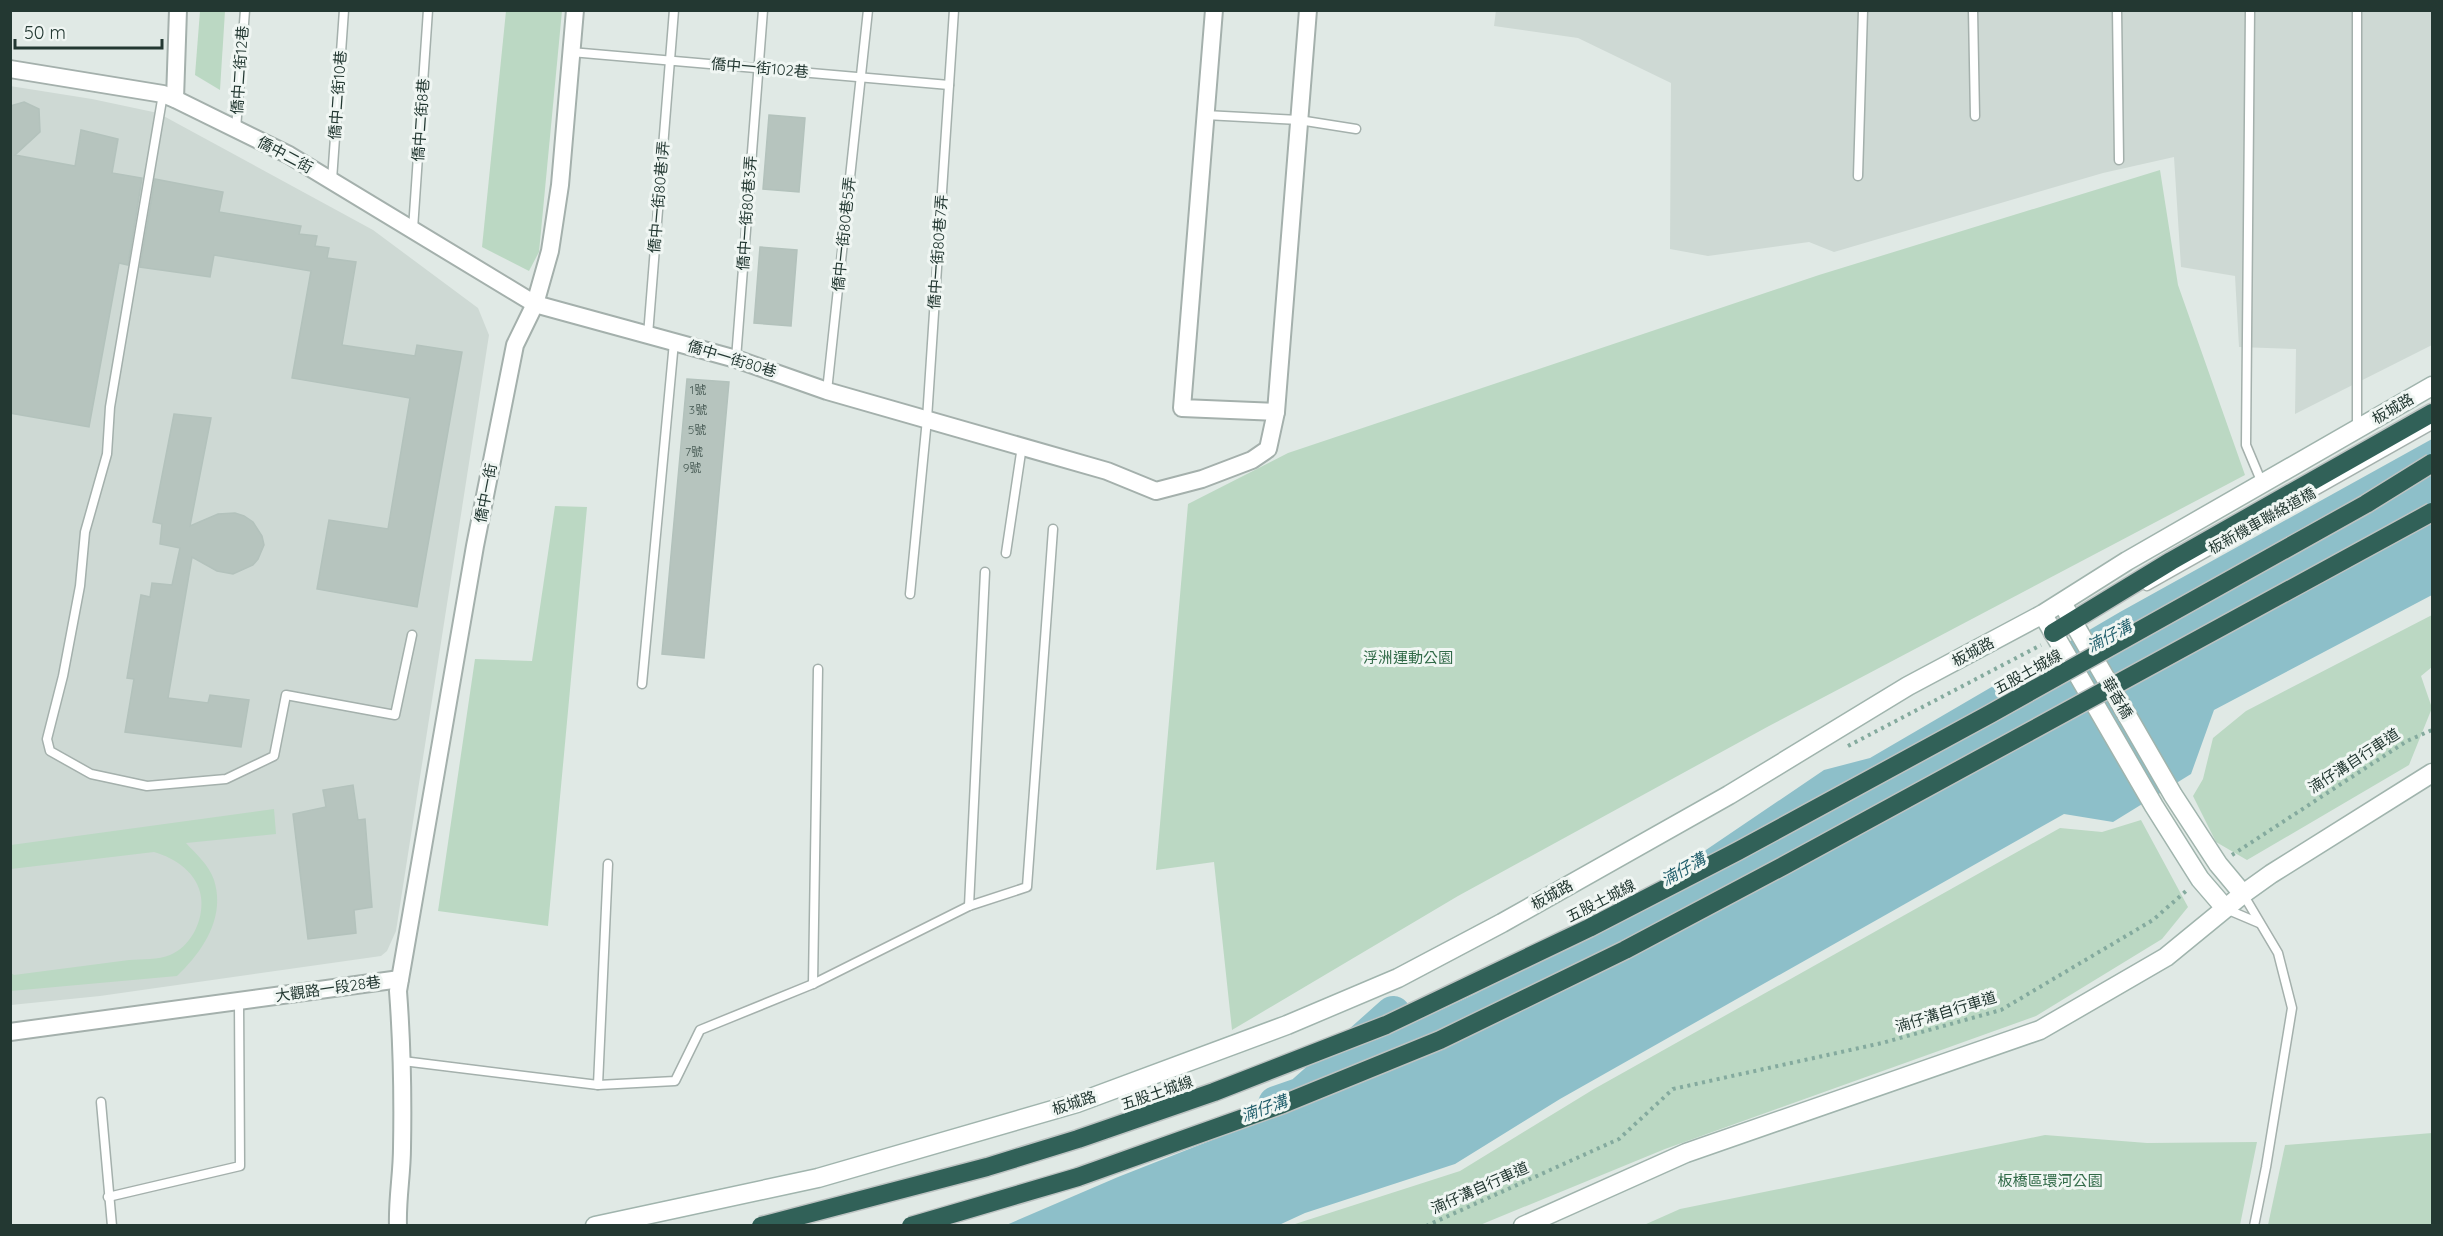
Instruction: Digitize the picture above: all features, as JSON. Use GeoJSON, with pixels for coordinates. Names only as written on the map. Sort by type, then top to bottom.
{"type":"FeatureCollection","features":[{"type":"Feature","properties":{"kind":"highway"},"geometry":{"type":"LineString","coordinates":[[2054,635],[2170,561],[2433,413]]}},
{"type":"Feature","properties":{"kind":"highway","name":"五股土城線"},"geometry":{"type":"LineString","coordinates":[[761,1226],[987,1167],[1078,1139],[1214,1092],[1386,1025],[1589,928],[1738,851],[1990,714],[2366,504],[2433,463]]}},
{"type":"Feature","properties":{"kind":"highway"},"geometry":{"type":"LineString","coordinates":[[911,1226],[1078,1177],[1283,1104],[1440,1040],[1625,950],[1785,865],[2433,512]]}},
{"type":"Feature","properties":{"kind":"street"},"geometry":{"type":"LineString","coordinates":[[169,97],[178,10]]}},
{"type":"Feature","properties":{"kind":"street","name":"僑中一街"},"geometry":{"type":"LineString","coordinates":[[400,979],[474,556],[515,345],[536,304],[550,251],[560,185],[575,10]]}},
{"type":"Feature","properties":{"kind":"street"},"geometry":{"type":"LineString","coordinates":[[1214,10],[1182,408],[1276,412]]}},
{"type":"Feature","properties":{"kind":"street","name":"僑中一街80巷"},"geometry":{"type":"LineString","coordinates":[[536,304],[736,359],[827,391],[1107,471],[1156,491],[1202,479],[1252,460],[1268,449],[1276,412],[1308,10]]}},
{"type":"Feature","properties":{"kind":"street","name":"僑中二街"},"geometry":{"type":"LineString","coordinates":[[10,69],[169,97],[289,155],[536,304]]}},
{"type":"Feature","properties":{"kind":"street","name":"板城路"},"geometry":{"type":"LineString","coordinates":[[595,1226],[818,1178],[1077,1103],[1287,1025],[1398,978],[1502,923],[1729,795],[1908,687],[2043,614],[2433,386]]}},
{"type":"Feature","properties":{"kind":"street","name":"華香橋"},"geometry":{"type":"LineString","coordinates":[[2062,601],[2173,795],[2218,864],[2243,894]]}},
{"type":"Feature","properties":{"kind":"street","name":"華香橋"},"geometry":{"type":"LineString","coordinates":[[2043,614],[2154,806],[2200,879],[2225,908]]}},
{"type":"Feature","properties":{"kind":"street"},"geometry":{"type":"LineString","coordinates":[[1523,1226],[1686,1153],[2040,1030],[2166,957],[2243,894],[2325,839],[2433,773]]}},
{"type":"Feature","properties":{"kind":"street","name":"大觀路一段28巷"},"geometry":{"type":"LineString","coordinates":[[10,1032],[400,979],[398,991],[403,1061],[398,1226]]}},
{"type":"Feature","properties":{"kind":"lane","name":"僑中二街12巷"},"geometry":{"type":"LineString","coordinates":[[236,129],[244,10]]}},
{"type":"Feature","properties":{"kind":"lane","name":"僑中二街10巷"},"geometry":{"type":"LineString","coordinates":[[332,180],[344,10]]}},
{"type":"Feature","properties":{"kind":"lane","name":"僑中二街8巷"},"geometry":{"type":"LineString","coordinates":[[413,229],[428,10]]}},
{"type":"Feature","properties":{"kind":"lane","name":"僑中一街80巷1弄"},"geometry":{"type":"LineString","coordinates":[[648,335],[674,10]]}},
{"type":"Feature","properties":{"kind":"lane","name":"僑中一街80巷3弄"},"geometry":{"type":"LineString","coordinates":[[736,359],[763,10]]}},
{"type":"Feature","properties":{"kind":"lane","name":"僑中一街80巷5弄"},"geometry":{"type":"LineString","coordinates":[[827,391],[868,10]]}},
{"type":"Feature","properties":{"kind":"lane","name":"僑中一街80巷7弄"},"geometry":{"type":"LineString","coordinates":[[910,594],[927,419],[954,10]]}},
{"type":"Feature","properties":{"kind":"lane"},"geometry":{"type":"LineString","coordinates":[[1858,176],[1863,10]]}},
{"type":"Feature","properties":{"kind":"lane"},"geometry":{"type":"LineString","coordinates":[[1973,10],[1974,116]]}},
{"type":"Feature","properties":{"kind":"lane"},"geometry":{"type":"LineString","coordinates":[[2117,10],[2119,160]]}},
{"type":"Feature","properties":{"kind":"lane"},"geometry":{"type":"LineString","coordinates":[[2250,10],[2246,445],[2262,484]]}},
{"type":"Feature","properties":{"kind":"lane"},"geometry":{"type":"LineString","coordinates":[[2357,10],[2357,430]]}},
{"type":"Feature","properties":{"kind":"lane","name":"僑中一街102巷"},"geometry":{"type":"LineString","coordinates":[[572,52],[949,85]]}},
{"type":"Feature","properties":{"kind":"lane"},"geometry":{"type":"LineString","coordinates":[[169,97],[110,407],[107,454],[85,532],[80,586],[63,676],[47,739],[50,751],[92,774],[147,786],[226,779],[274,756],[286,696],[395,715],[412,635]]}},
{"type":"Feature","properties":{"kind":"lane"},"geometry":{"type":"LineString","coordinates":[[1204,115],[1299,120],[1356,129]]}},
{"type":"Feature","properties":{"kind":"lane"},"geometry":{"type":"LineString","coordinates":[[642,684],[674,342]]}},
{"type":"Feature","properties":{"kind":"lane","name":"板新機車聯絡道橋"},"geometry":{"type":"LineString","coordinates":[[2090,612],[2122,600],[2433,425]]}},
{"type":"Feature","properties":{"kind":"lane"},"geometry":{"type":"LineString","coordinates":[[1006,553],[1022,446]]}},
{"type":"Feature","properties":{"kind":"lane"},"geometry":{"type":"LineString","coordinates":[[403,1061],[598,1085],[675,1081],[700,1030],[813,984],[969,906],[1027,887],[1053,529]]}},
{"type":"Feature","properties":{"kind":"lane"},"geometry":{"type":"LineString","coordinates":[[969,906],[985,572]]}},
{"type":"Feature","properties":{"kind":"lane"},"geometry":{"type":"LineString","coordinates":[[813,984],[818,669]]}},
{"type":"Feature","properties":{"kind":"lane"},"geometry":{"type":"LineString","coordinates":[[598,1085],[609,864]]}},
{"type":"Feature","properties":{"kind":"lane"},"geometry":{"type":"LineString","coordinates":[[2243,894],[2278,953],[2292,1008],[2254,1226]]}},
{"type":"Feature","properties":{"kind":"lane"},"geometry":{"type":"LineString","coordinates":[[2225,908],[2259,923]]}},
{"type":"Feature","properties":{"kind":"lane"},"geometry":{"type":"LineString","coordinates":[[108,1197],[240,1166],[239,1001]]}},
{"type":"Feature","properties":{"kind":"lane"},"geometry":{"type":"LineString","coordinates":[[101,1102],[112,1226]]}},
{"type":"Feature","properties":{"kind":"path","name":"湳仔溝自行車道"},"geometry":{"type":"LineString","coordinates":[[2218,864],[2407,741],[2433,730]]}},
{"type":"Feature","properties":{"kind":"path","name":"湳仔溝自行車道"},"geometry":{"type":"LineString","coordinates":[[1426,1226],[1619,1139],[1673,1089],[1882,1043],[2001,1010],[2153,920],[2200,879]]}},
{"type":"Feature","properties":{"kind":"shaded area"},"geometry":{"type":"Polygon","coordinates":[[[1496,10],[2432,11],[2432,345],[2295,414],[2296,349],[2239,347],[2235,276],[2181,267],[2174,157],[2103,173],[1834,252],[1809,242],[1708,256],[1670,249],[1671,83],[1578,38],[1494,26],[1496,10]]]}},
{"type":"Feature","properties":{"kind":"shaded area"},"geometry":{"type":"Polygon","coordinates":[[[10,86],[92,99],[158,113],[373,230],[478,308],[489,335],[396,931],[387,951],[381,956],[100,996],[11,1005],[10,86]]]}},
{"type":"Feature","properties":{"kind":"green space"},"geometry":{"type":"Polygon","coordinates":[[[200,11],[225,11],[220,90],[195,75],[200,11]]]}},
{"type":"Feature","properties":{"kind":"green space"},"geometry":{"type":"Polygon","coordinates":[[[506,11],[562,11],[539,252],[529,271],[482,247],[506,11]]]}},
{"type":"Feature","properties":{"kind":"green space","name":"浮洲運動公園"},"geometry":{"type":"Polygon","coordinates":[[[2160,170],[2178,285],[2245,475],[1769,726],[1458,896],[1232,1030],[1214,862],[1156,870],[1188,504],[1288,453],[1819,275],[2160,170]]]}},
{"type":"Feature","properties":{"kind":"green space"},"geometry":{"type":"Polygon","coordinates":[[[555,506],[587,507],[548,926],[438,911],[475,659],[532,661],[555,506]]]}},
{"type":"Feature","properties":{"kind":"green space"},"geometry":{"type":"Polygon","coordinates":[[[2432,615],[2432,667],[2421,676],[2432,708],[2409,765],[2247,860],[2216,842],[2193,796],[2203,779],[2213,738],[2246,711],[2432,615]]]}},
{"type":"Feature","properties":{"kind":"green space"},"geometry":{"type":"Polygon","coordinates":[[[274,809],[276,834],[186,843],[212,875],[217,894],[217,908],[203,945],[177,976],[11,991],[11,973],[14,975],[166,957],[185,945],[195,931],[201,914],[201,897],[195,881],[184,868],[170,858],[154,852],[11,869],[11,845],[274,809]]]}},
{"type":"Feature","properties":{"kind":"green space"},"geometry":{"type":"Polygon","coordinates":[[[2141,820],[2188,907],[2162,939],[2036,1016],[1665,1149],[1480,1225],[1292,1225],[1460,1171],[1594,1089],[2060,828],[2102,832],[2141,820]]]}},
{"type":"Feature","properties":{"kind":"green space"},"geometry":{"type":"Polygon","coordinates":[[[2432,1133],[2432,1225],[2268,1225],[2285,1145],[2432,1133]]]}},
{"type":"Feature","properties":{"kind":"green space","name":"板橋區環河公園"},"geometry":{"type":"Polygon","coordinates":[[[2045,1135],[2147,1143],[2257,1142],[2240,1225],[1644,1225],[1680,1209],[2045,1135]]]}},
{"type":"Feature","properties":{"kind":"water"},"geometry":{"type":"Polygon","coordinates":[[[2432,439],[2432,595],[2214,710],[2191,774],[2113,822],[2064,814],[1560,1099],[1455,1164],[1305,1213],[1279,1225],[1004,1226],[1118,1177],[1245,1127],[1391,1033],[1477,993],[1669,875],[1824,770],[1870,758],[2120,612],[2432,439]]]}},
{"type":"Feature","properties":{"kind":"building"},"geometry":{"type":"Polygon","coordinates":[[[24,102],[39,109],[40,132],[15,155],[75,166],[81,130],[118,139],[112,173],[142,178],[128,265],[119,263],[89,427],[10,413],[10,106],[24,102]]]}},
{"type":"Feature","properties":{"kind":"building"},"geometry":{"type":"Polygon","coordinates":[[[769,115],[805,118],[799,192],[763,189],[769,115]]]}},
{"type":"Feature","properties":{"kind":"building"},"geometry":{"type":"Polygon","coordinates":[[[155,179],[223,192],[219,212],[301,226],[299,234],[317,236],[315,246],[329,248],[327,258],[356,262],[342,345],[415,356],[417,345],[462,352],[417,607],[317,589],[329,520],[388,529],[410,398],[292,378],[311,271],[214,255],[210,277],[140,267],[155,179]]]}},
{"type":"Feature","properties":{"kind":"building"},"geometry":{"type":"Polygon","coordinates":[[[760,247],[797,250],[791,326],[754,323],[760,247]]]}},
{"type":"Feature","properties":{"kind":"building"},"geometry":{"type":"Polygon","coordinates":[[[687,379],[729,382],[704,658],[662,654],[687,379]]]}},
{"type":"Feature","properties":{"kind":"building"},"geometry":{"type":"Polygon","coordinates":[[[174,414],[211,418],[190,526],[218,514],[235,513],[253,522],[262,536],[264,545],[253,565],[233,574],[217,571],[192,557],[168,698],[208,703],[210,695],[249,700],[241,747],[125,732],[134,679],[127,678],[141,595],[150,597],[152,583],[172,585],[180,548],[160,544],[162,524],[153,522],[174,414]]]}},
{"type":"Feature","properties":{"kind":"building"},"geometry":{"type":"Polygon","coordinates":[[[353,785],[358,820],[365,819],[372,907],[354,910],[356,933],[308,939],[293,814],[326,807],[323,790],[353,785]]]}},
{"type":"Feature","properties":{"kind":"waterway","name":"湳仔溝"},"geometry":{"type":"LineString","coordinates":[[1276,1104],[1302,1095],[1393,1014]]}}]}
